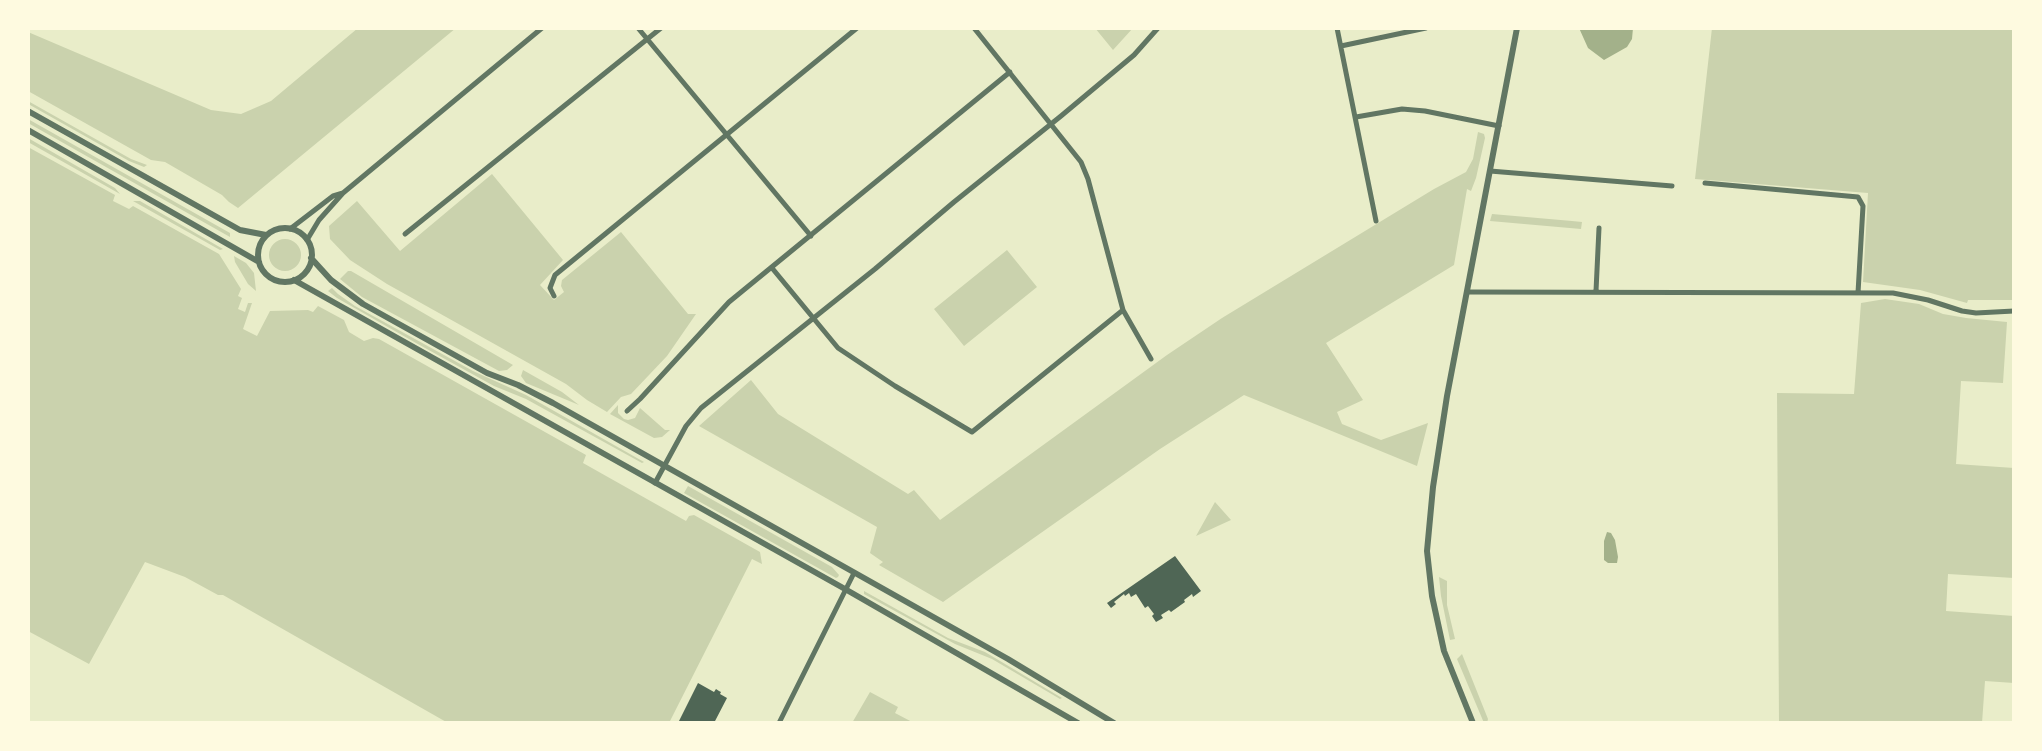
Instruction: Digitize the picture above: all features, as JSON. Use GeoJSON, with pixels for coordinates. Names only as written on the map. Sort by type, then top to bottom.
{"type":"FeatureCollection","features":[{"type":"Feature","properties":{"kind":"street"},"geometry":{"type":"LineString","coordinates":[[307,240],[319,220],[343,193],[542,28]]}},
{"type":"Feature","properties":{"kind":"street"},"geometry":{"type":"LineString","coordinates":[[638,28],[811,236]]}},
{"type":"Feature","properties":{"kind":"street"},"geometry":{"type":"LineString","coordinates":[[405,234],[661,28]]}},
{"type":"Feature","properties":{"kind":"street"},"geometry":{"type":"LineString","coordinates":[[554,296],[550,288],[555,275],[857,28]]}},
{"type":"Feature","properties":{"kind":"street"},"geometry":{"type":"LineString","coordinates":[[974,28],[1081,162],[1123,310],[1151,359]]}},
{"type":"Feature","properties":{"kind":"street"},"geometry":{"type":"LineString","coordinates":[[654,483],[686,426],[701,408],[1052,124],[1133,55],[1158,28]]}},
{"type":"Feature","properties":{"kind":"street"},"geometry":{"type":"LineString","coordinates":[[1338,28],[1376,220]]}},
{"type":"Feature","properties":{"kind":"street"},"geometry":{"type":"LineString","coordinates":[[1341,46],[1426,28]]}},
{"type":"Feature","properties":{"kind":"street"},"geometry":{"type":"LineString","coordinates":[[1473,723],[1444,650],[1432,596],[1427,551],[1447,396],[1517,28]]}},
{"type":"Feature","properties":{"kind":"street"},"geometry":{"type":"LineString","coordinates":[[627,411],[729,302],[1010,72]]}},
{"type":"Feature","properties":{"kind":"street"},"geometry":{"type":"LineString","coordinates":[[1356,117],[1402,109],[1499,126]]}},
{"type":"Feature","properties":{"kind":"street"},"geometry":{"type":"LineString","coordinates":[[28,111],[240,230],[266,235]]}},
{"type":"Feature","properties":{"kind":"street"},"geometry":{"type":"LineString","coordinates":[[28,130],[258,262]]}},
{"type":"Feature","properties":{"kind":"street"},"geometry":{"type":"LineString","coordinates":[[1490,171],[1672,186]]}},
{"type":"Feature","properties":{"kind":"street"},"geometry":{"type":"LineString","coordinates":[[1705,183],[1858,197],[1863,206],[1858,293]]}},
{"type":"Feature","properties":{"kind":"street"},"geometry":{"type":"LineString","coordinates":[[290,229],[333,196],[343,193]]}},
{"type":"Feature","properties":{"kind":"street"},"geometry":{"type":"LineString","coordinates":[[1596,291],[1599,228]]}},
{"type":"Feature","properties":{"kind":"street"},"geometry":{"type":"LineString","coordinates":[[278,229],[290,229],[299,232],[307,240],[311,258],[306,271],[294,280],[284,282],[272,279],[261,269],[258,262],[259,248],[266,235],[278,229]]}},
{"type":"Feature","properties":{"kind":"street"},"geometry":{"type":"LineString","coordinates":[[311,258],[331,279],[363,304],[487,373],[553,403],[1008,659],[1114,723]]}},
{"type":"Feature","properties":{"kind":"street"},"geometry":{"type":"LineString","coordinates":[[772,268],[838,348],[972,432],[1123,310]]}},
{"type":"Feature","properties":{"kind":"street"},"geometry":{"type":"LineString","coordinates":[[294,280],[1079,723]]}},
{"type":"Feature","properties":{"kind":"street"},"geometry":{"type":"LineString","coordinates":[[1467,292],[1894,293],[1962,311],[2014,311]]}},
{"type":"Feature","properties":{"kind":"street"},"geometry":{"type":"LineString","coordinates":[[779,723],[854,573]]}},
{"type":"Feature","properties":{"kind":"shaded area"},"geometry":{"type":"Polygon","coordinates":[[[358,28],[456,28],[238,208],[222,195],[165,162],[151,160],[28,91],[28,32],[211,110],[241,114],[271,101],[358,28]]]}},
{"type":"Feature","properties":{"kind":"shaded area"},"geometry":{"type":"Polygon","coordinates":[[[1095,28],[1133,28],[1113,50],[1095,28]]]}},
{"type":"Feature","properties":{"kind":"shaded area"},"geometry":{"type":"Polygon","coordinates":[[[1579,28],[1633,28],[1632,39],[1627,47],[1604,60],[1588,48],[1579,28]]]}},
{"type":"Feature","properties":{"kind":"shaded area"},"geometry":{"type":"Polygon","coordinates":[[[1712,28],[2014,28],[2012,300],[1968,300],[1967,303],[1920,290],[1863,282],[1868,193],[1695,179],[1712,28]]]}},
{"type":"Feature","properties":{"kind":"shaded area"},"geometry":{"type":"Polygon","coordinates":[[[28,101],[131,159],[147,165],[144,167],[129,161],[30,105],[28,101]]]}},
{"type":"Feature","properties":{"kind":"shaded area"},"geometry":{"type":"Polygon","coordinates":[[[28,119],[230,233],[230,237],[28,123],[28,119]]]}},
{"type":"Feature","properties":{"kind":"shaded area"},"geometry":{"type":"Polygon","coordinates":[[[1478,132],[1484,134],[1485,138],[1476,178],[1471,191],[1467,189],[1454,265],[1326,343],[1363,400],[1337,412],[1342,424],[1381,440],[1428,423],[1417,466],[1244,395],[1160,449],[943,602],[879,565],[883,562],[870,553],[877,527],[699,426],[751,380],[778,414],[908,494],[914,490],[940,520],[1222,318],[1466,172],[1473,159],[1478,132]]]}},
{"type":"Feature","properties":{"kind":"shaded area"},"geometry":{"type":"Polygon","coordinates":[[[28,138],[115,188],[120,194],[28,142],[28,138]]]}},
{"type":"Feature","properties":{"kind":"shaded area"},"geometry":{"type":"Polygon","coordinates":[[[28,147],[115,195],[113,201],[129,209],[133,206],[219,254],[241,289],[238,296],[242,298],[238,309],[245,312],[248,303],[252,303],[243,329],[257,336],[270,311],[313,312],[318,306],[344,320],[349,332],[364,341],[379,339],[586,455],[583,463],[686,521],[689,516],[694,515],[760,552],[762,564],[752,559],[669,723],[448,723],[223,595],[145,562],[89,664],[28,631],[28,147]]]}},
{"type":"Feature","properties":{"kind":"shaded area"},"geometry":{"type":"Polygon","coordinates":[[[492,174],[563,260],[540,285],[554,300],[564,292],[562,280],[621,232],[688,314],[696,314],[667,356],[631,394],[621,397],[607,412],[566,384],[387,284],[350,260],[330,239],[329,226],[357,201],[400,251],[492,174]]]}},
{"type":"Feature","properties":{"kind":"shaded area"},"geometry":{"type":"Polygon","coordinates":[[[133,201],[140,201],[223,249],[220,250],[133,201]]]}},
{"type":"Feature","properties":{"kind":"shaded area"},"geometry":{"type":"Polygon","coordinates":[[[1492,214],[1582,222],[1581,229],[1490,221],[1492,214]]]}},
{"type":"Feature","properties":{"kind":"shaded area"},"geometry":{"type":"Polygon","coordinates":[[[285,239],[296,244],[301,255],[296,266],[285,271],[274,266],[269,255],[274,244],[285,239]]]}},
{"type":"Feature","properties":{"kind":"shaded area"},"geometry":{"type":"Polygon","coordinates":[[[1007,250],[1037,287],[964,346],[934,309],[1007,250]]]}},
{"type":"Feature","properties":{"kind":"shaded area"},"geometry":{"type":"Polygon","coordinates":[[[234,256],[246,263],[254,273],[256,291],[248,284],[234,256]]]}},
{"type":"Feature","properties":{"kind":"shaded area"},"geometry":{"type":"Polygon","coordinates":[[[348,271],[513,365],[507,370],[499,371],[362,297],[340,279],[348,271]]]}},
{"type":"Feature","properties":{"kind":"shaded area"},"geometry":{"type":"Polygon","coordinates":[[[332,288],[355,306],[473,371],[526,395],[644,462],[416,343],[337,298],[328,291],[332,288]]]}},
{"type":"Feature","properties":{"kind":"shaded area"},"geometry":{"type":"Polygon","coordinates":[[[1885,299],[1919,304],[1943,314],[2007,322],[2003,383],[1961,381],[1956,464],[2014,468],[2014,578],[1948,574],[1946,611],[2014,616],[2014,683],[1985,681],[1982,723],[1779,723],[1777,393],[1854,394],[1861,303],[1885,299]]]}},
{"type":"Feature","properties":{"kind":"shaded area"},"geometry":{"type":"Polygon","coordinates":[[[523,370],[579,405],[526,383],[521,376],[523,370]]]}},
{"type":"Feature","properties":{"kind":"shaded area"},"geometry":{"type":"Polygon","coordinates":[[[618,405],[618,413],[624,419],[635,418],[640,408],[665,430],[670,430],[662,437],[654,438],[610,414],[618,405]]]}},
{"type":"Feature","properties":{"kind":"shaded area"},"geometry":{"type":"Polygon","coordinates":[[[688,486],[832,567],[838,577],[684,493],[688,486]]]}},
{"type":"Feature","properties":{"kind":"shaded area"},"geometry":{"type":"Polygon","coordinates":[[[1215,502],[1231,520],[1196,536],[1215,502]]]}},
{"type":"Feature","properties":{"kind":"shaded area"},"geometry":{"type":"Polygon","coordinates":[[[1607,532],[1611,533],[1615,540],[1617,563],[1604,560],[1607,532]]]}},
{"type":"Feature","properties":{"kind":"shaded area"},"geometry":{"type":"Polygon","coordinates":[[[1439,577],[1447,581],[1447,605],[1455,639],[1450,640],[1439,577]]]}},
{"type":"Feature","properties":{"kind":"shaded area"},"geometry":{"type":"Polygon","coordinates":[[[864,591],[948,638],[985,652],[1062,698],[992,659],[955,644],[864,594],[864,591]]]}},
{"type":"Feature","properties":{"kind":"shaded area"},"geometry":{"type":"Polygon","coordinates":[[[1462,654],[1488,719],[1487,723],[1484,723],[1457,659],[1462,654]]]}},
{"type":"Feature","properties":{"kind":"shaded area"},"geometry":{"type":"Polygon","coordinates":[[[870,692],[898,707],[895,713],[914,723],[852,723],[870,692]]]}},
{"type":"Feature","properties":{"kind":"building"},"geometry":{"type":"Polygon","coordinates":[[[1175,556],[1201,591],[1193,597],[1192,594],[1171,612],[1169,610],[1161,615],[1163,618],[1156,622],[1152,616],[1154,614],[1148,606],[1145,608],[1136,594],[1131,597],[1129,593],[1125,596],[1124,594],[1111,608],[1107,603],[1175,556]]]}},
{"type":"Feature","properties":{"kind":"building"},"geometry":{"type":"Polygon","coordinates":[[[698,683],[714,692],[716,689],[727,698],[714,723],[678,723],[698,683]]]}}]}
